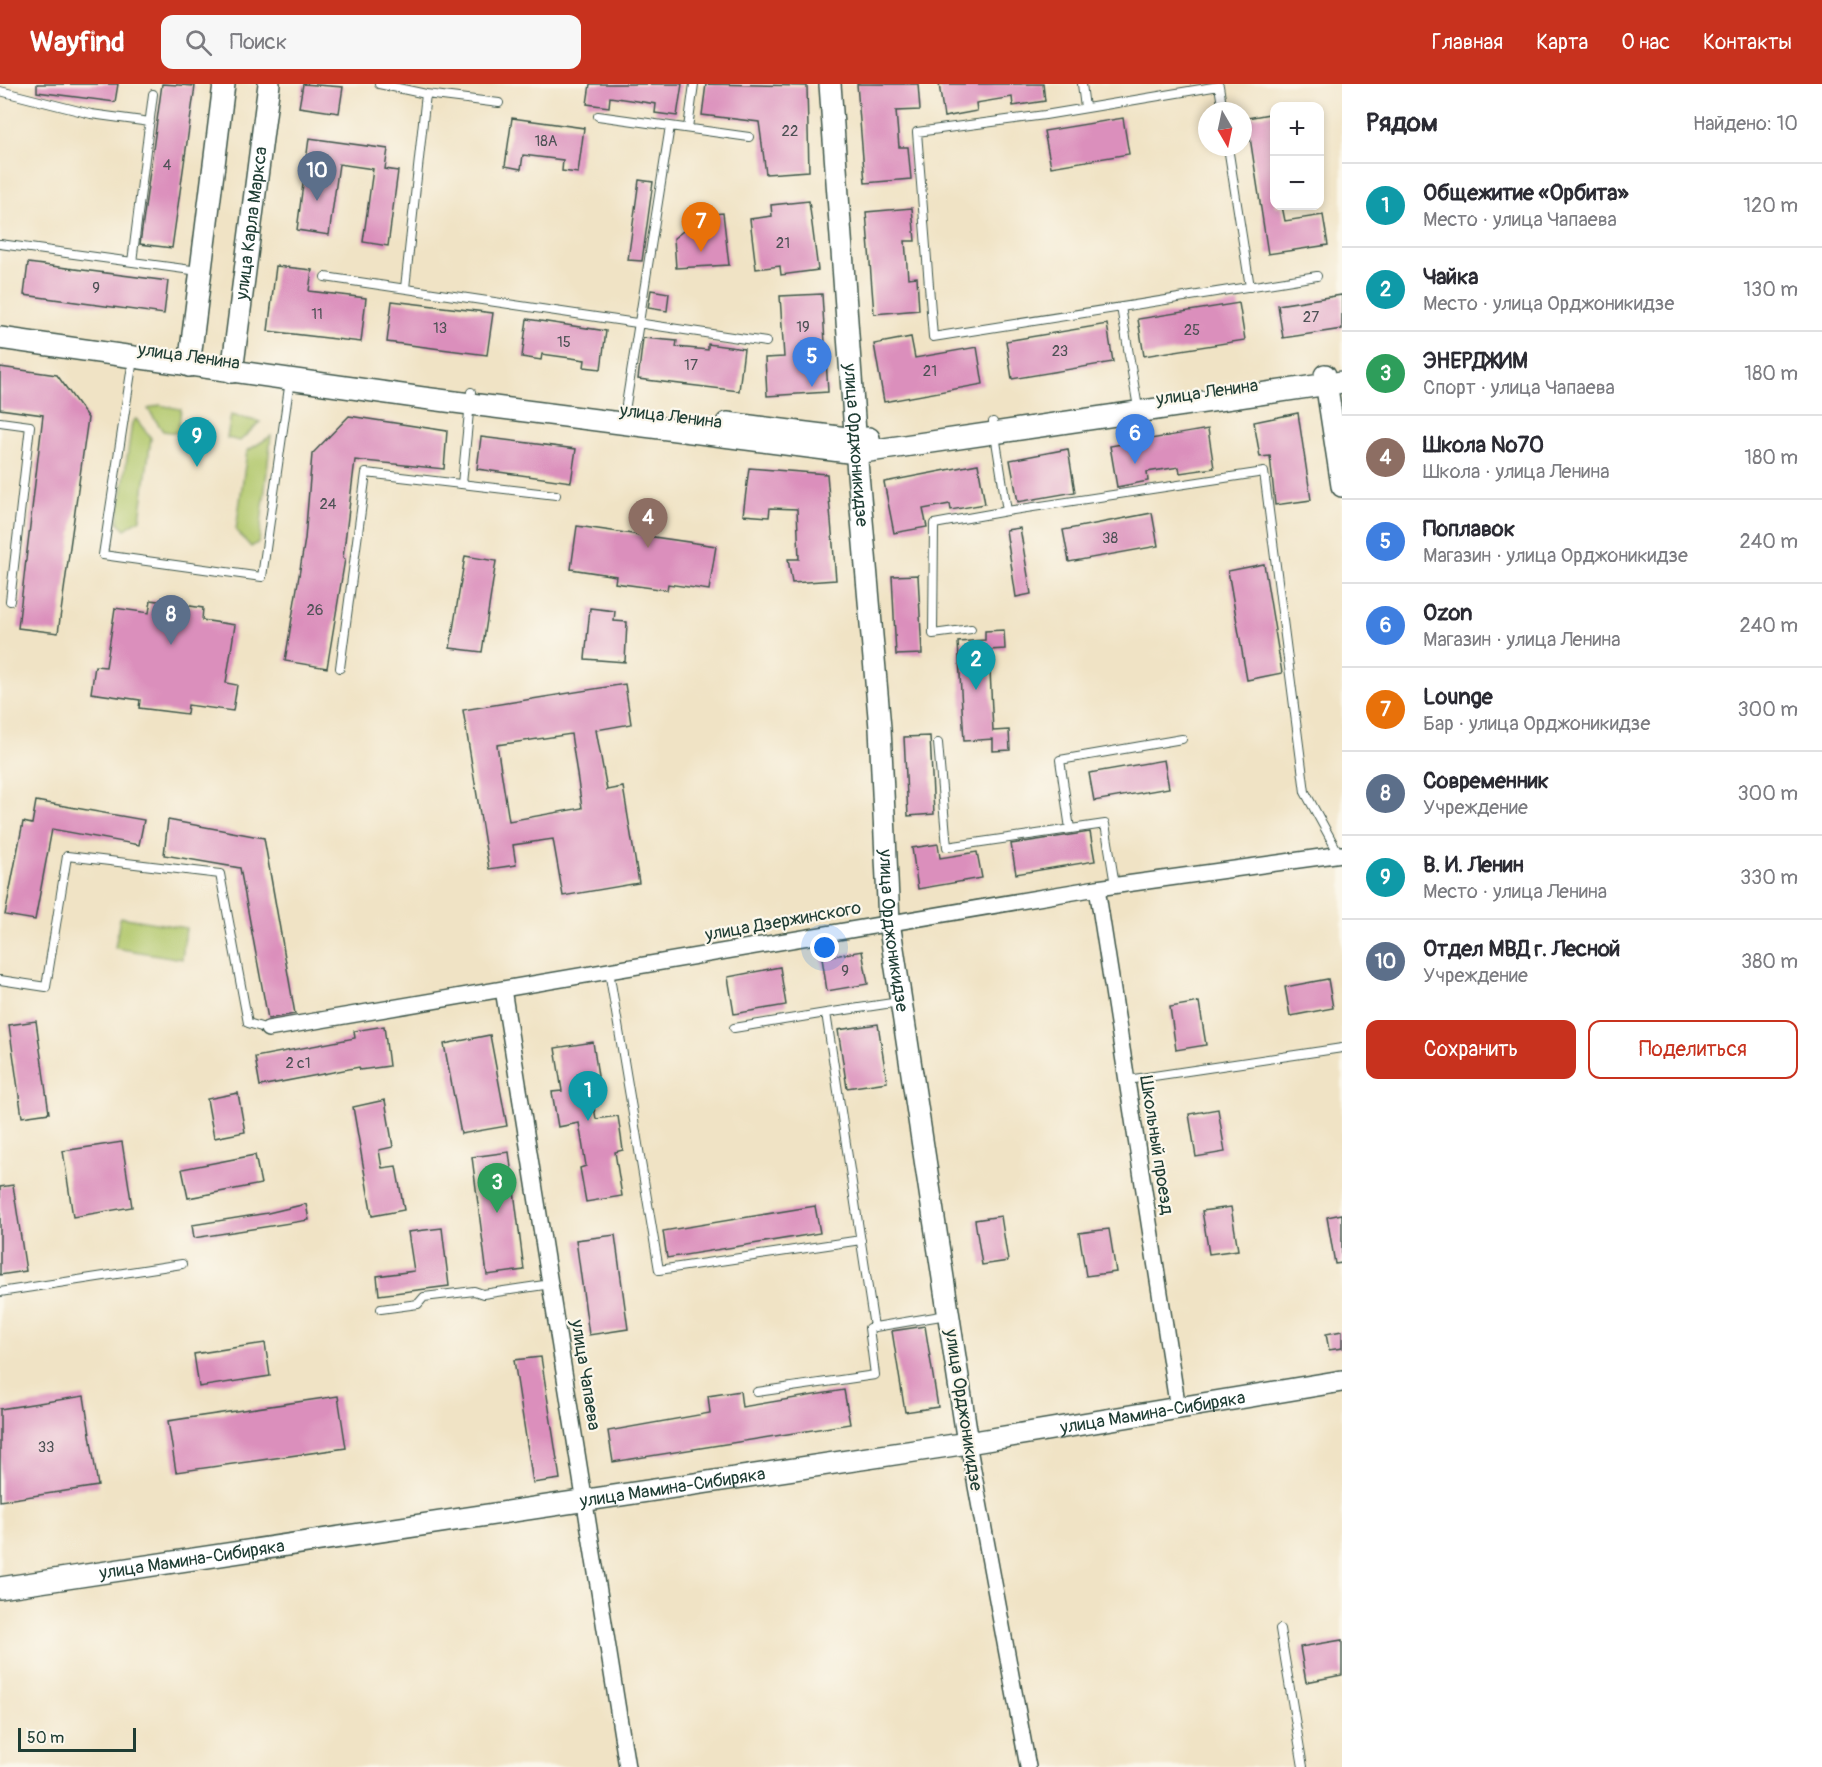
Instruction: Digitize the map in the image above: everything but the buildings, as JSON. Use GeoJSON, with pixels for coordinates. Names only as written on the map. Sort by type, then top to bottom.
{"type":"FeatureCollection","features":[{"type":"Feature","properties":{"kind":"main road"},"geometry":{"type":"LineString","coordinates":[[189,362],[224,84]]}},
{"type":"Feature","properties":{"kind":"main road","name":"улица Карла Маркса"},"geometry":{"type":"LineString","coordinates":[[233,367],[269,84]]}},
{"type":"Feature","properties":{"kind":"main road","name":"улица Орджоникидзе"},"geometry":{"type":"LineString","coordinates":[[830,84],[856,446],[880,728],[889,922],[968,1443]]}},
{"type":"Feature","properties":{"kind":"main road","name":"улица Ленина"},"geometry":{"type":"LineString","coordinates":[[0,329],[133,361],[189,362],[233,367],[289,383],[470,398],[856,446],[1334,378]]}},
{"type":"Feature","properties":{"kind":"main road"},"geometry":{"type":"LineString","coordinates":[[0,338],[133,361]]}},
{"type":"Feature","properties":{"kind":"main road"},"geometry":{"type":"LineString","coordinates":[[1334,378],[1342,486]]}},
{"type":"Feature","properties":{"kind":"main road","name":"улица Мамина-Сибиряка"},"geometry":{"type":"LineString","coordinates":[[0,1588],[968,1443],[1342,1381]]}},
{"type":"Feature","properties":{"kind":"street","name":"улица Дзержинского"},"geometry":{"type":"LineString","coordinates":[[268,1029],[1114,885],[1341,854]]}},
{"type":"Feature","properties":{"kind":"street","name":"Школьный проезд"},"geometry":{"type":"LineString","coordinates":[[1097,888],[1178,1409]]}},
{"type":"Feature","properties":{"kind":"street","name":"улица Чапаева"},"geometry":{"type":"LineString","coordinates":[[503,989],[627,1767]]}},
{"type":"Feature","properties":{"kind":"street","name":"улица Орджоникидзе"},"geometry":{"type":"LineString","coordinates":[[968,1443],[1028,1767]]}},
{"type":"Feature","properties":{"kind":"lane"},"geometry":{"type":"LineString","coordinates":[[379,84],[414,88],[426,94],[499,103]]}},
{"type":"Feature","properties":{"kind":"lane"},"geometry":{"type":"LineString","coordinates":[[688,128],[694,84]]}},
{"type":"Feature","properties":{"kind":"lane"},"geometry":{"type":"LineString","coordinates":[[1082,84],[1085,108]]}},
{"type":"Feature","properties":{"kind":"lane"},"geometry":{"type":"LineString","coordinates":[[1222,102],[1219,86],[917,132],[933,337],[1317,276]]}},
{"type":"Feature","properties":{"kind":"lane"},"geometry":{"type":"LineString","coordinates":[[0,91],[91,114],[150,122]]}},
{"type":"Feature","properties":{"kind":"lane"},"geometry":{"type":"LineString","coordinates":[[132,262],[153,94]]}},
{"type":"Feature","properties":{"kind":"lane"},"geometry":{"type":"LineString","coordinates":[[405,288],[426,94]]}},
{"type":"Feature","properties":{"kind":"lane"},"geometry":{"type":"LineString","coordinates":[[598,117],[749,136]]}},
{"type":"Feature","properties":{"kind":"lane"},"geometry":{"type":"LineString","coordinates":[[624,417],[670,126]]}},
{"type":"Feature","properties":{"kind":"lane"},"geometry":{"type":"LineString","coordinates":[[1229,156],[1251,287]]}},
{"type":"Feature","properties":{"kind":"lane"},"geometry":{"type":"LineString","coordinates":[[0,244],[200,271]]}},
{"type":"Feature","properties":{"kind":"lane"},"geometry":{"type":"LineString","coordinates":[[325,276],[766,342]]}},
{"type":"Feature","properties":{"kind":"lane"},"geometry":{"type":"LineString","coordinates":[[1120,307],[1138,407]]}},
{"type":"Feature","properties":{"kind":"lane"},"geometry":{"type":"LineString","coordinates":[[133,361],[103,555],[262,577],[289,383]]}},
{"type":"Feature","properties":{"kind":"lane"},"geometry":{"type":"LineString","coordinates":[[462,484],[470,398]]}},
{"type":"Feature","properties":{"kind":"lane"},"geometry":{"type":"LineString","coordinates":[[0,422],[30,426],[10,601]]}},
{"type":"Feature","properties":{"kind":"lane"},"geometry":{"type":"LineString","coordinates":[[994,428],[1007,511]]}},
{"type":"Feature","properties":{"kind":"lane"},"geometry":{"type":"LineString","coordinates":[[340,668],[366,472],[556,495]]}},
{"type":"Feature","properties":{"kind":"lane"},"geometry":{"type":"LineString","coordinates":[[971,629],[933,634],[934,524],[1264,472],[1305,792],[1341,854]]}},
{"type":"Feature","properties":{"kind":"lane"},"geometry":{"type":"LineString","coordinates":[[1070,829],[1060,760],[1182,739]]}},
{"type":"Feature","properties":{"kind":"lane"},"geometry":{"type":"LineString","coordinates":[[938,743],[947,847],[1105,824],[1114,885]]}},
{"type":"Feature","properties":{"kind":"lane"},"geometry":{"type":"LineString","coordinates":[[0,980],[46,987],[67,856],[220,874],[248,1023],[268,1029]]}},
{"type":"Feature","properties":{"kind":"lane"},"geometry":{"type":"LineString","coordinates":[[609,971],[659,1270],[861,1240]]}},
{"type":"Feature","properties":{"kind":"lane"},"geometry":{"type":"LineString","coordinates":[[734,1028],[901,1001]]}},
{"type":"Feature","properties":{"kind":"lane"},"geometry":{"type":"LineString","coordinates":[[826,1013],[874,1327]]}},
{"type":"Feature","properties":{"kind":"lane"},"geometry":{"type":"LineString","coordinates":[[1127,1080],[1342,1048]]}},
{"type":"Feature","properties":{"kind":"lane"},"geometry":{"type":"LineString","coordinates":[[0,1292],[182,1264]]}},
{"type":"Feature","properties":{"kind":"lane"},"geometry":{"type":"LineString","coordinates":[[381,1310],[418,1305],[424,1297],[474,1291],[483,1294],[551,1284]]}},
{"type":"Feature","properties":{"kind":"lane"},"geometry":{"type":"LineString","coordinates":[[757,1392],[875,1375],[869,1328],[949,1315]]}},
{"type":"Feature","properties":{"kind":"lane"},"geometry":{"type":"LineString","coordinates":[[1280,1629],[1303,1767]]}},
{"type":"Feature","properties":{"kind":"green space"},"geometry":{"type":"Polygon","coordinates":[[[159,405],[181,409],[178,433],[163,431],[148,409],[159,405]]]}},
{"type":"Feature","properties":{"kind":"green space"},"geometry":{"type":"Polygon","coordinates":[[[231,415],[260,422],[240,441],[227,438],[231,415]]]}},
{"type":"Feature","properties":{"kind":"green space"},"geometry":{"type":"Polygon","coordinates":[[[136,419],[151,438],[140,519],[125,529],[118,522],[132,423],[136,419]]]}},
{"type":"Feature","properties":{"kind":"green space"},"geometry":{"type":"Polygon","coordinates":[[[271,436],[259,542],[251,547],[236,530],[247,451],[271,436]]]}},
{"type":"Feature","properties":{"kind":"green space"},"geometry":{"type":"Polygon","coordinates":[[[120,917],[186,928],[182,959],[115,948],[120,917]]]}},
{"type":"Feature","properties":{"kind":"place","name":"Отдел МВД г. Лесной"},"geometry":{"type":"Point","coordinates":[317,201]}},
{"type":"Feature","properties":{"kind":"place","name":"Lounge"},"geometry":{"type":"Point","coordinates":[701,252]}},
{"type":"Feature","properties":{"kind":"place","name":"Поплавок"},"geometry":{"type":"Point","coordinates":[812,387]}},
{"type":"Feature","properties":{"kind":"place","name":"Ozon"},"geometry":{"type":"Point","coordinates":[1135,464]}},
{"type":"Feature","properties":{"kind":"place","name":"В. И. Ленин"},"geometry":{"type":"Point","coordinates":[197,467]}},
{"type":"Feature","properties":{"kind":"place","name":"Школа №70"},"geometry":{"type":"Point","coordinates":[648,548]}},
{"type":"Feature","properties":{"kind":"place","name":"Современник"},"geometry":{"type":"Point","coordinates":[171,645]}},
{"type":"Feature","properties":{"kind":"place","name":"Чайка"},"geometry":{"type":"Point","coordinates":[976,690]}},
{"type":"Feature","properties":{"kind":"place","name":"Общежитие «Орбита»"},"geometry":{"type":"Point","coordinates":[588,1121]}},
{"type":"Feature","properties":{"kind":"place","name":"ЭНЕРДЖИМ"},"geometry":{"type":"Point","coordinates":[497,1213]}}]}
